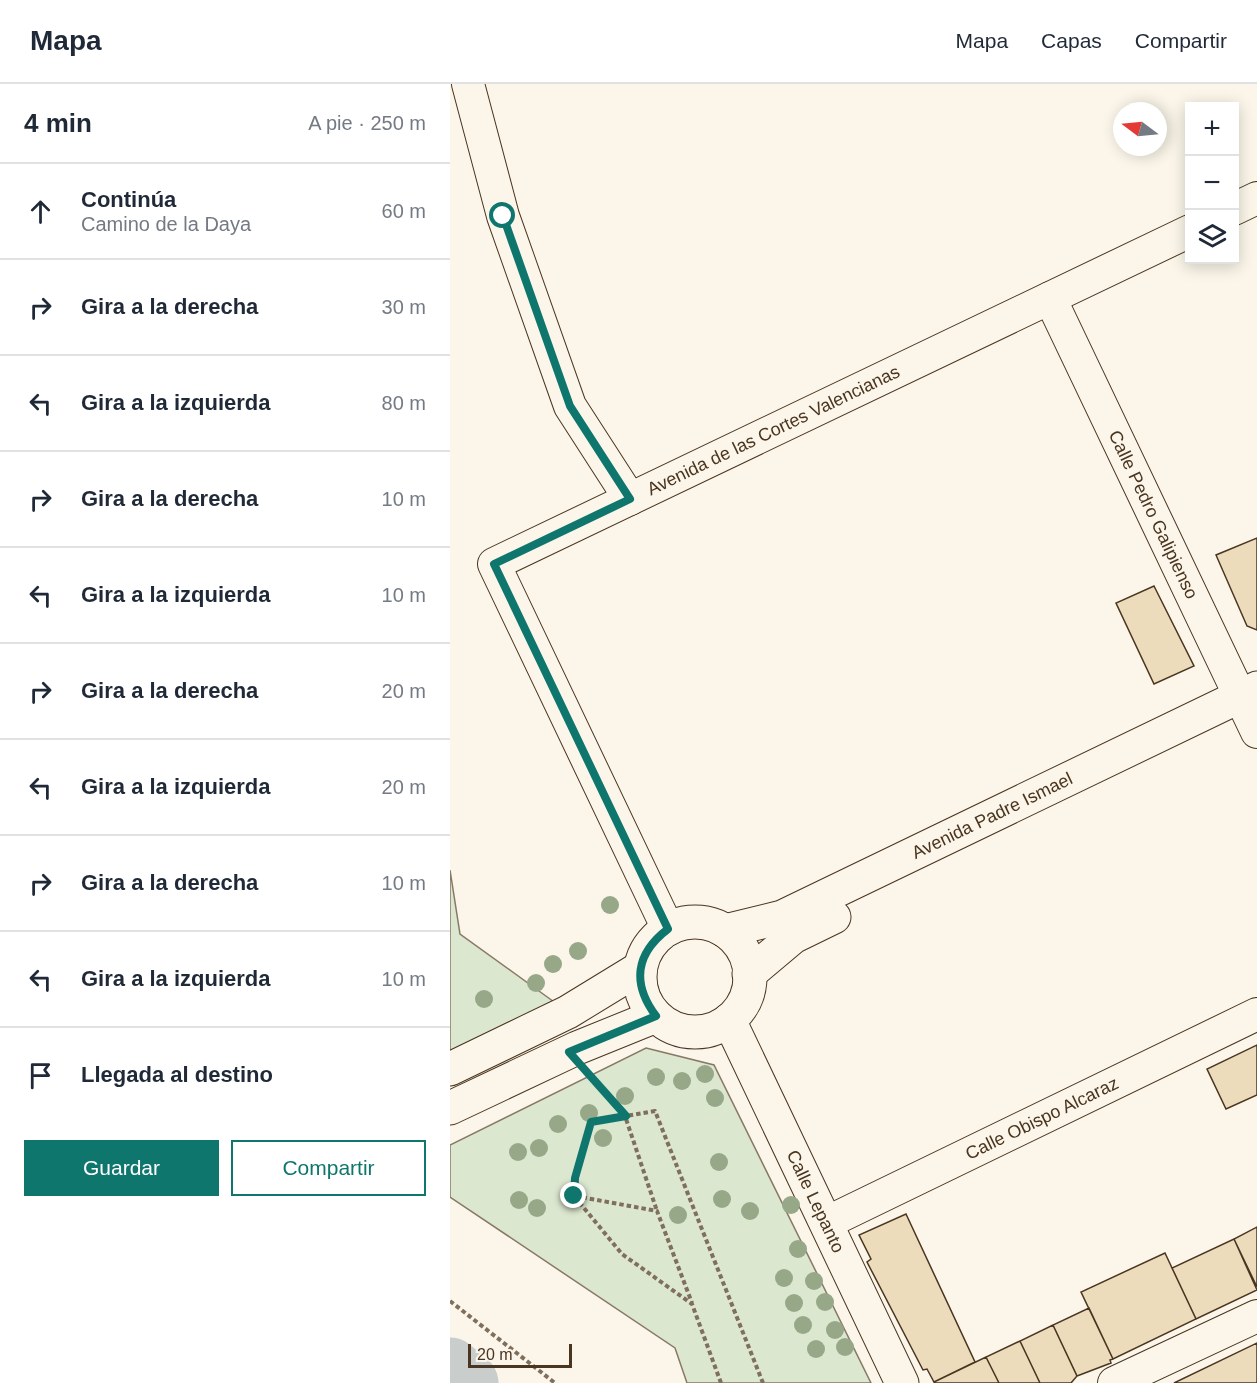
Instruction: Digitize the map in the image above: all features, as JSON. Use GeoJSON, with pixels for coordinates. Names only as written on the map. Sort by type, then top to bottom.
{"type":"FeatureCollection","features":[{"type":"Feature","properties":{"kind":"main road","name":"Avenida Padre Ismael"},"geometry":{"type":"LineString","coordinates":[[725,931],[782,917],[1252,710]]}},
{"type":"Feature","properties":{"kind":"main road","name":"Avenida Padre Ismael"},"geometry":{"type":"LineString","coordinates":[[749,974],[793,937],[1252,710]]}},
{"type":"Feature","properties":{"kind":"main road"},"geometry":{"type":"LineString","coordinates":[[694,922],[705,923],[725,931],[742,950],[749,974],[747,993],[740,1008],[729,1020],[711,1029],[692,1032],[667,1024],[656,1016],[646,1002],[641,986],[640,968],[645,953],[655,939],[668,929],[694,922]]}},
{"type":"Feature","properties":{"kind":"main road"},"geometry":{"type":"LineString","coordinates":[[450,1069],[568,1012],[640,968]]}},
{"type":"Feature","properties":{"kind":"main road"},"geometry":{"type":"LineString","coordinates":[[450,1108],[569,1052],[656,1016]]}},
{"type":"Feature","properties":{"kind":"main road","name":"Calle Lepanto"},"geometry":{"type":"LineString","coordinates":[[729,1020],[902,1383]]}},
{"type":"Feature","properties":{"kind":"street"},"geometry":{"type":"LineString","coordinates":[[468,84],[503,216],[570,406],[630,499]]}},
{"type":"Feature","properties":{"kind":"street"},"geometry":{"type":"LineString","coordinates":[[1239,207],[1257,198]]}},
{"type":"Feature","properties":{"kind":"street","name":"Avenida de las Cortes Valencianas"},"geometry":{"type":"LineString","coordinates":[[668,929],[494,564],[1185,233]]}},
{"type":"Feature","properties":{"kind":"street","name":"Calle Pedro Galipienso"},"geometry":{"type":"LineString","coordinates":[[1050,298],[1252,710]]}},
{"type":"Feature","properties":{"kind":"street","name":"Calle Obispo Alcaraz"},"geometry":{"type":"LineString","coordinates":[[826,1223],[1257,1014]]}},
{"type":"Feature","properties":{"kind":"street"},"geometry":{"type":"LineString","coordinates":[[1114,1383],[1257,1316]]}},
{"type":"Feature","properties":{"kind":"path"},"geometry":{"type":"LineString","coordinates":[[569,1052],[626,1116],[657,1211],[721,1383]]}},
{"type":"Feature","properties":{"kind":"path"},"geometry":{"type":"LineString","coordinates":[[692,1304],[622,1254],[574,1196],[575,1178],[591,1122],[655,1111],[764,1383]]}},
{"type":"Feature","properties":{"kind":"path"},"geometry":{"type":"LineString","coordinates":[[574,1196],[657,1211]]}},
{"type":"Feature","properties":{"kind":"path"},"geometry":{"type":"LineString","coordinates":[[450,1301],[555,1383]]}},
{"type":"Feature","properties":{"kind":"green space"},"geometry":{"type":"Polygon","coordinates":[[[450,870],[460,934],[568,1012],[450,1069],[450,870]]]}},
{"type":"Feature","properties":{"kind":"green space"},"geometry":{"type":"Polygon","coordinates":[[[646,1048],[714,1065],[871,1383],[687,1383],[675,1348],[450,1197],[450,1145],[646,1048]]]}},
{"type":"Feature","properties":{"kind":"building"},"geometry":{"type":"Polygon","coordinates":[[[1257,538],[1257,630],[1247,626],[1216,555],[1257,538]]]}},
{"type":"Feature","properties":{"kind":"building"},"geometry":{"type":"Polygon","coordinates":[[[1154,586],[1194,666],[1154,684],[1116,603],[1154,586]]]}},
{"type":"Feature","properties":{"kind":"building"},"geometry":{"type":"Polygon","coordinates":[[[1257,1045],[1257,1095],[1226,1109],[1207,1069],[1257,1045]]]}},
{"type":"Feature","properties":{"kind":"building"},"geometry":{"type":"Polygon","coordinates":[[[906,1214],[975,1362],[934,1382],[927,1369],[923,1370],[867,1262],[871,1259],[859,1235],[906,1214]]]}},
{"type":"Feature","properties":{"kind":"building"},"geometry":{"type":"Polygon","coordinates":[[[1257,1227],[1257,1287],[1234,1239],[1257,1227]]]}},
{"type":"Feature","properties":{"kind":"building"},"geometry":{"type":"Polygon","coordinates":[[[1234,1239],[1257,1290],[1196,1319],[1172,1268],[1234,1239]]]}},
{"type":"Feature","properties":{"kind":"building"},"geometry":{"type":"Polygon","coordinates":[[[1165,1253],[1196,1319],[1113,1359],[1081,1292],[1165,1253]]]}},
{"type":"Feature","properties":{"kind":"building"},"geometry":{"type":"Polygon","coordinates":[[[1089,1308],[1113,1359],[1110,1360],[1111,1363],[1077,1376],[1053,1325],[1089,1308]]]}},
{"type":"Feature","properties":{"kind":"building"},"geometry":{"type":"Polygon","coordinates":[[[1053,1325],[1077,1376],[1071,1383],[1040,1383],[1020,1341],[1053,1325]]]}},
{"type":"Feature","properties":{"kind":"building"},"geometry":{"type":"Polygon","coordinates":[[[1020,1341],[1040,1383],[999,1383],[986,1357],[1020,1341]]]}},
{"type":"Feature","properties":{"kind":"building"},"geometry":{"type":"Polygon","coordinates":[[[1257,1343],[1257,1383],[1174,1383],[1257,1343]]]}},
{"type":"Feature","properties":{"kind":"building"},"geometry":{"type":"Polygon","coordinates":[[[986,1357],[999,1383],[934,1382],[986,1357]]]}},
{"type":"Feature","properties":{"kind":"waterway"},"geometry":{"type":"LineString","coordinates":[[450,1369],[467,1383]]}},
{"type":"Feature","properties":{"kind":"route"},"geometry":{"type":"LineString","coordinates":[[503,216],[570,406],[630,499],[494,564],[668,929],[655,939],[645,953],[640,968],[641,986],[646,1002],[656,1016],[569,1052],[626,1116],[591,1122],[575,1178],[574,1196]]}}]}
